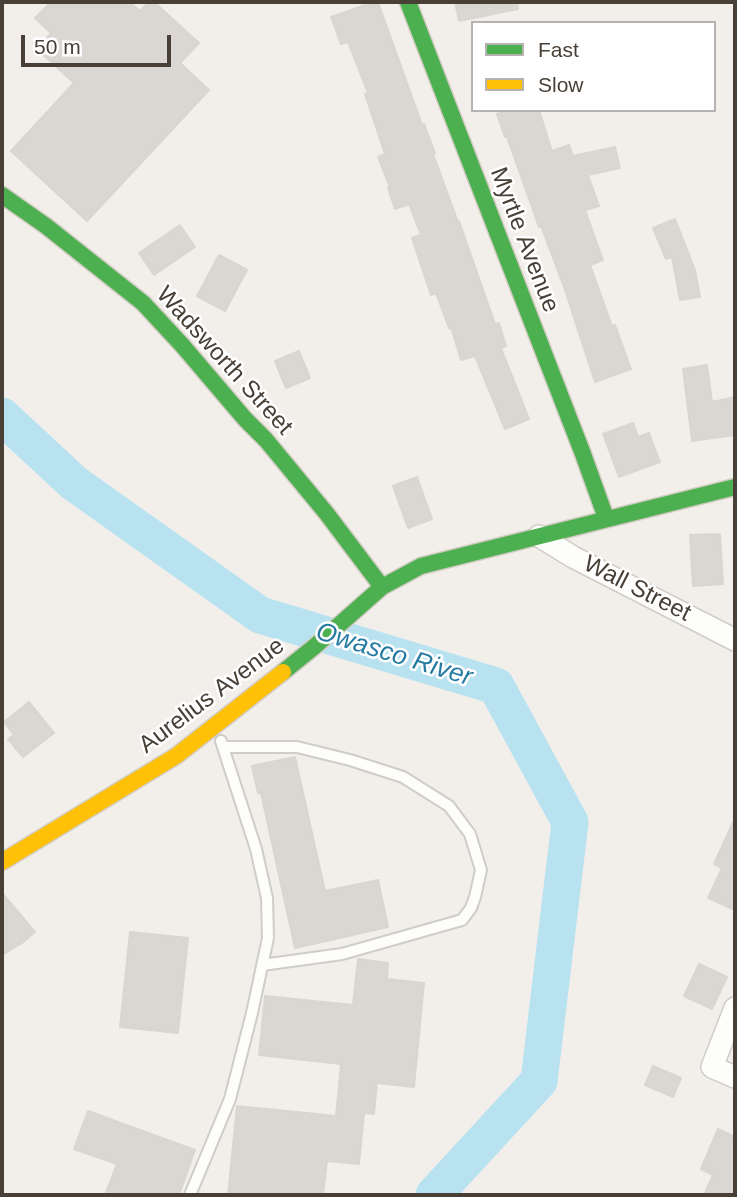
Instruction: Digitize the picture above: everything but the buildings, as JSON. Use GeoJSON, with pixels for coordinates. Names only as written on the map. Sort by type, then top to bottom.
{"type":"FeatureCollection","features":[{"type":"Feature","properties":{"kind":"street","name":"Myrtle Avenue"},"geometry":{"type":"LineString","coordinates":[[408,2],[606,518]]}},
{"type":"Feature","properties":{"kind":"street","name":"Wadsworth Street"},"geometry":{"type":"LineString","coordinates":[[2,195],[46,226],[143,303],[266,440],[382,587]]}},
{"type":"Feature","properties":{"kind":"street","name":"Aurelius Avenue"},"geometry":{"type":"LineString","coordinates":[[2,862],[176,756],[314,647],[382,587],[421,566],[735,487]]}},
{"type":"Feature","properties":{"kind":"street","name":"Wall Street"},"geometry":{"type":"LineString","coordinates":[[539,536],[573,557],[735,640]]}},
{"type":"Feature","properties":{"kind":"street"},"geometry":{"type":"LineString","coordinates":[[735,1007],[712,1066],[735,1077]]}},
{"type":"Feature","properties":{"kind":"lane"},"geometry":{"type":"LineString","coordinates":[[190,1195],[230,1099],[253,1013],[268,939],[267,898],[256,849],[216,725]]}},
{"type":"Feature","properties":{"kind":"lane"},"geometry":{"type":"LineString","coordinates":[[223,747],[297,747],[403,777],[449,806],[470,834],[481,870],[471,908],[462,920],[342,954],[262,965]]}},
{"type":"Feature","properties":{"kind":"waterway","name":"Owasco River"},"geometry":{"type":"LineString","coordinates":[[2,416],[74,483],[260,615],[496,686],[570,822],[539,1081],[434,1195]]}},
{"type":"Feature","properties":{"kind":"traffic: fast"},"geometry":{"type":"LineString","coordinates":[[408,2],[606,518]]}},
{"type":"Feature","properties":{"kind":"traffic: fast"},"geometry":{"type":"LineString","coordinates":[[2,195],[46,226],[143,303],[266,440],[382,587]]}},
{"type":"Feature","properties":{"kind":"traffic: fast"},"geometry":{"type":"LineString","coordinates":[[283,672],[382,587],[421,566],[735,487]]}},
{"type":"Feature","properties":{"kind":"traffic: slow"},"geometry":{"type":"LineString","coordinates":[[2,862],[176,756],[283,672]]}}]}
